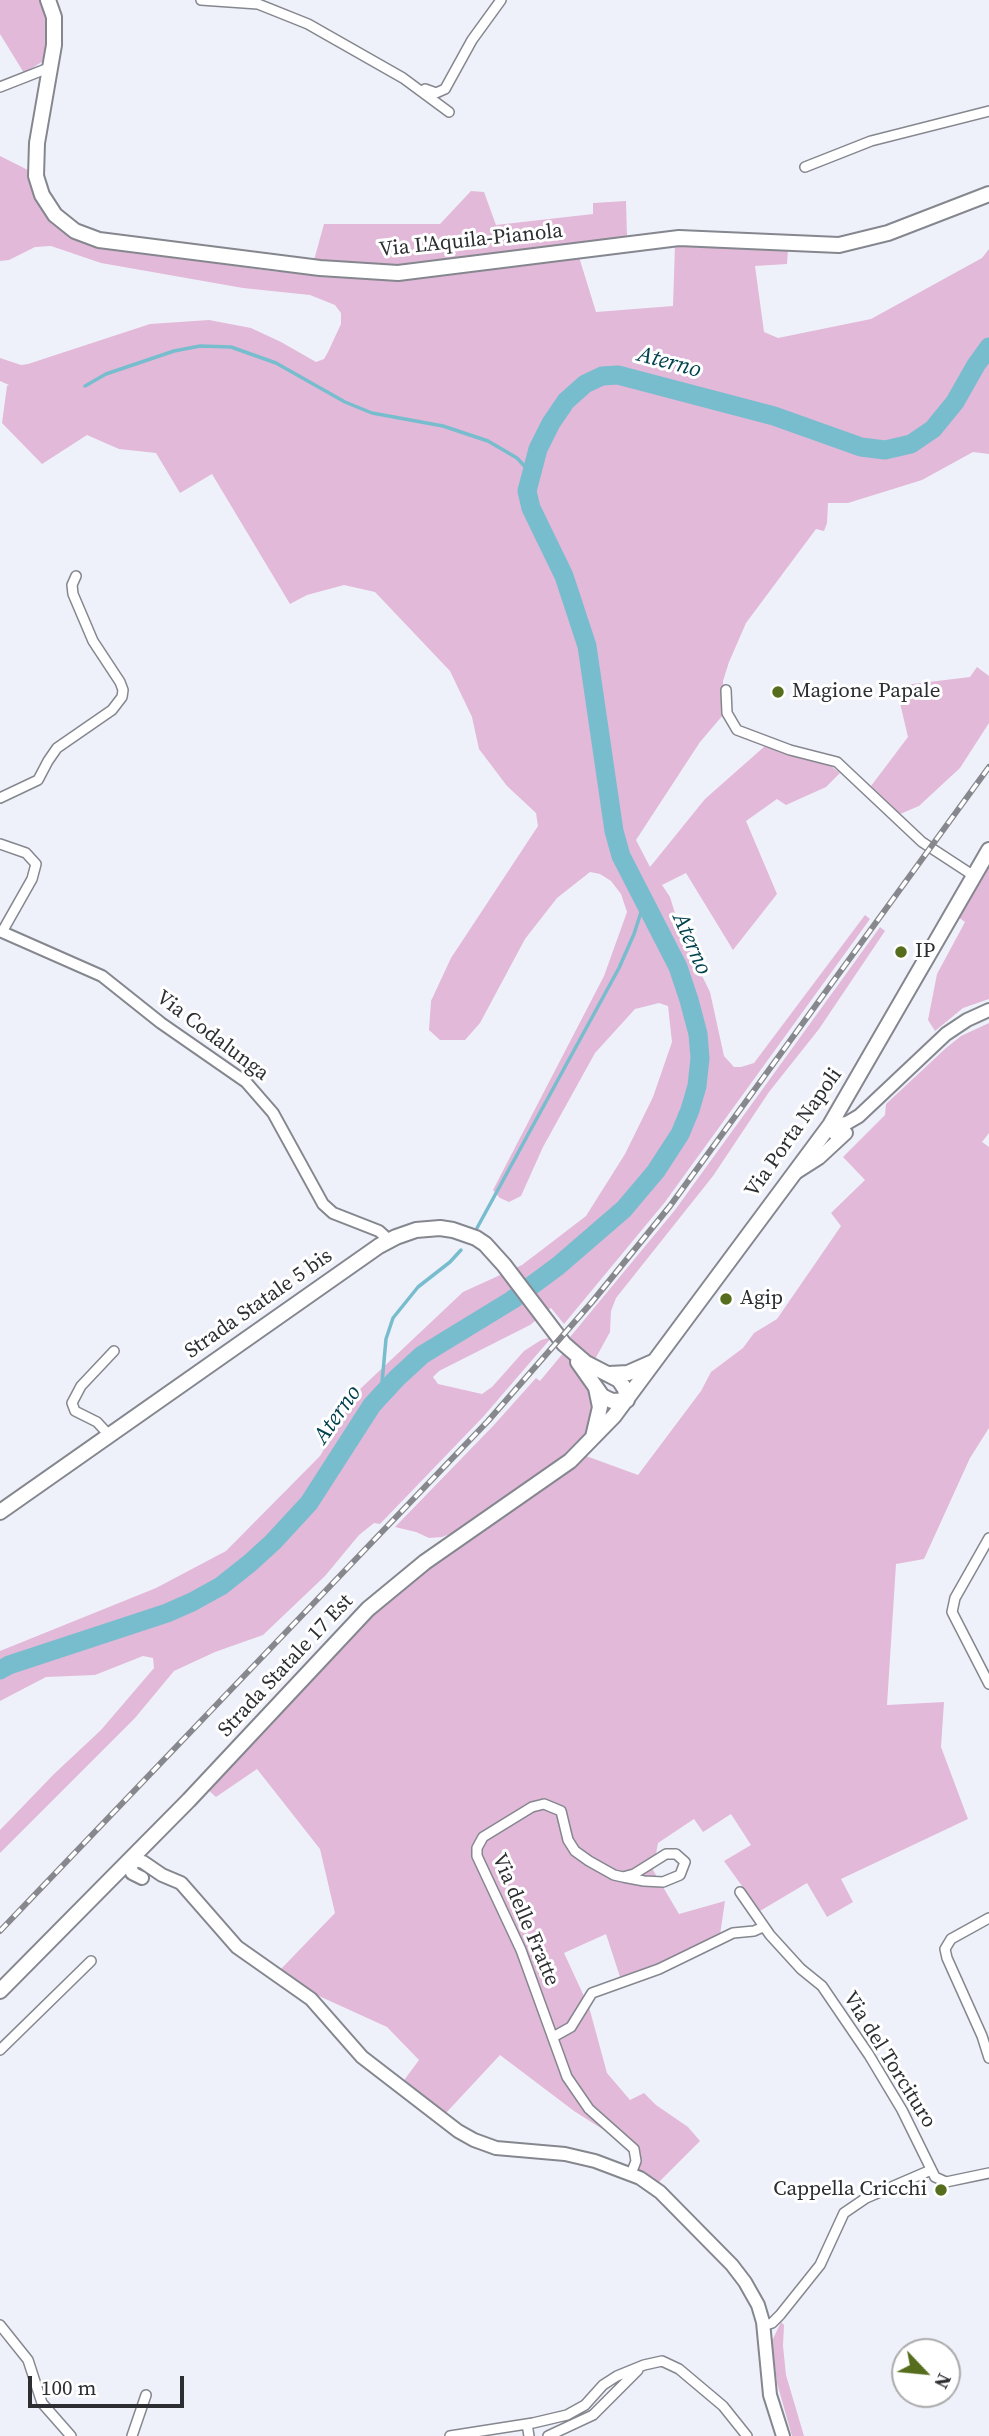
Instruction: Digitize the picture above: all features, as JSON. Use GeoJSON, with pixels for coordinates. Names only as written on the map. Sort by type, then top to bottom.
{"type":"FeatureCollection","features":[{"type":"Feature","properties":{"kind":"main road","name":"Via L'Aquila-Pianola"},"geometry":{"type":"LineString","coordinates":[[49,0],[55,25],[51,67],[36,152],[39,189],[49,207],[68,227],[89,237],[109,242],[330,269],[398,273],[667,238],[839,244],[888,233],[989,194]]}},
{"type":"Feature","properties":{"kind":"main road","name":"Via Porta Napoli"},"geometry":{"type":"LineString","coordinates":[[627,1400],[830,1125],[989,850]]}},
{"type":"Feature","properties":{"kind":"main road"},"geometry":{"type":"LineString","coordinates":[[797,1171],[819,1158],[946,1034],[989,1010]]}},
{"type":"Feature","properties":{"kind":"main road"},"geometry":{"type":"LineString","coordinates":[[841,1107],[848,1127]]}},
{"type":"Feature","properties":{"kind":"main road"},"geometry":{"type":"LineString","coordinates":[[830,1125],[835,1135],[840,1136],[848,1127]]}},
{"type":"Feature","properties":{"kind":"main road","name":"Strada Statale 5 bis"},"geometry":{"type":"LineString","coordinates":[[0,1511],[389,1240],[415,1230],[440,1228],[476,1238],[504,1265],[558,1341],[595,1387]]}},
{"type":"Feature","properties":{"kind":"main road","name":"Strada Statale 5 bis"},"geometry":{"type":"LineString","coordinates":[[538,1312],[573,1353],[621,1383],[627,1400]]}},
{"type":"Feature","properties":{"kind":"main road"},"geometry":{"type":"LineString","coordinates":[[608,1374],[632,1373],[656,1360]]}},
{"type":"Feature","properties":{"kind":"main road"},"geometry":{"type":"LineString","coordinates":[[595,1387],[607,1399],[627,1400]]}},
{"type":"Feature","properties":{"kind":"main road"},"geometry":{"type":"LineString","coordinates":[[591,1441],[599,1414],[599,1399],[595,1387]]}},
{"type":"Feature","properties":{"kind":"main road","name":"Strada Statale 17 Est"},"geometry":{"type":"LineString","coordinates":[[0,1991],[149,1840],[368,1609],[425,1562],[542,1482],[591,1441],[627,1400]]}},
{"type":"Feature","properties":{"kind":"main road"},"geometry":{"type":"LineString","coordinates":[[149,1840],[146,1853],[152,1868]]}},
{"type":"Feature","properties":{"kind":"main road"},"geometry":{"type":"LineString","coordinates":[[142,1878],[132,1873],[130,1859],[139,1860],[181,1883],[239,1948],[319,2006],[354,2049],[370,2064],[458,2131],[496,2148],[572,2155],[631,2174],[660,2192],[727,2259],[752,2294],[761,2313],[770,2395],[782,2436]]}},
{"type":"Feature","properties":{"kind":"main road"},"geometry":{"type":"LineString","coordinates":[[107,1882],[142,1878],[170,1879]]}},
{"type":"Feature","properties":{"kind":"street"},"geometry":{"type":"LineString","coordinates":[[201,0],[248,3],[279,11],[308,24],[412,85],[449,112]]}},
{"type":"Feature","properties":{"kind":"street"},"geometry":{"type":"LineString","coordinates":[[412,85],[433,93],[444,91],[472,40],[500,0]]}},
{"type":"Feature","properties":{"kind":"street"},"geometry":{"type":"LineString","coordinates":[[0,87],[51,67]]}},
{"type":"Feature","properties":{"kind":"street"},"geometry":{"type":"LineString","coordinates":[[804,167],[871,141],[989,111]]}},
{"type":"Feature","properties":{"kind":"street"},"geometry":{"type":"LineString","coordinates":[[0,798],[38,780],[57,748],[113,710],[122,697],[122,685],[93,641],[72,591],[76,576]]}},
{"type":"Feature","properties":{"kind":"street"},"geometry":{"type":"LineString","coordinates":[[726,690],[727,713],[737,730],[790,750],[837,762],[922,842],[974,876]]}},
{"type":"Feature","properties":{"kind":"street"},"geometry":{"type":"LineString","coordinates":[[0,844],[26,853],[36,864],[34,876],[1,932]]}},
{"type":"Feature","properties":{"kind":"street","name":"Via Codalunga"},"geometry":{"type":"LineString","coordinates":[[1,932],[102,976],[162,1023],[240,1077],[256,1091],[273,1113],[323,1203],[333,1213],[379,1231],[389,1240]]}},
{"type":"Feature","properties":{"kind":"street"},"geometry":{"type":"LineString","coordinates":[[108,1435],[97,1422],[75,1411],[72,1403],[81,1386],[114,1351]]}},
{"type":"Feature","properties":{"kind":"street"},"geometry":{"type":"LineString","coordinates":[[989,1538],[955,1598],[951,1612],[989,1684]]}},
{"type":"Feature","properties":{"kind":"street","name":"Via delle Fratte"},"geometry":{"type":"LineString","coordinates":[[623,1877],[634,1874],[666,1854],[679,1856],[685,1862],[680,1875],[668,1881],[655,1883],[623,1877],[589,1861],[575,1851],[568,1839],[563,1815],[552,1806],[544,1804],[533,1807],[483,1837],[478,1844],[477,1856],[521,1950],[567,2077],[576,2094],[597,2118],[634,2149],[636,2157],[631,2174]]}},
{"type":"Feature","properties":{"kind":"street","name":"Via del Torcituro"},"geometry":{"type":"LineString","coordinates":[[740,1892],[763,1927],[802,1969],[822,1986],[869,2054],[902,2110],[931,2170]]}},
{"type":"Feature","properties":{"kind":"street"},"geometry":{"type":"LineString","coordinates":[[989,1918],[951,1939],[945,1949],[989,2058]]}},
{"type":"Feature","properties":{"kind":"street","name":"Via delle Fratte"},"geometry":{"type":"LineString","coordinates":[[553,2036],[571,2027],[592,1993],[659,1969],[733,1933],[754,1931],[763,1927]]}},
{"type":"Feature","properties":{"kind":"street"},"geometry":{"type":"LineString","coordinates":[[0,2050],[91,1961]]}},
{"type":"Feature","properties":{"kind":"street"},"geometry":{"type":"LineString","coordinates":[[763,2326],[772,2323],[780,2315],[821,2264],[844,2213],[866,2198],[931,2170],[935,2177],[946,2182],[989,2173]]}},
{"type":"Feature","properties":{"kind":"street"},"geometry":{"type":"LineString","coordinates":[[0,2325],[28,2360],[41,2400],[71,2436]]}},
{"type":"Feature","properties":{"kind":"street"},"geometry":{"type":"LineString","coordinates":[[548,2436],[593,2415],[635,2373],[655,2362]]}},
{"type":"Feature","properties":{"kind":"street"},"geometry":{"type":"LineString","coordinates":[[450,2436],[527,2424],[571,2413],[614,2378],[655,2362],[669,2364],[686,2374],[730,2413],[743,2435]]}},
{"type":"Feature","properties":{"kind":"street"},"geometry":{"type":"LineString","coordinates":[[132,2436],[146,2395]]}},
{"type":"Feature","properties":{"kind":"street"},"geometry":{"type":"LineString","coordinates":[[527,2424],[529,2436]]}},
{"type":"Feature","properties":{"kind":"shaded area"},"geometry":{"type":"Polygon","coordinates":[[[0,0],[43,0],[50,24],[45,60],[24,73],[0,34],[0,0]]]}},
{"type":"Feature","properties":{"kind":"shaded area"},"geometry":{"type":"Polygon","coordinates":[[[0,156],[30,171],[34,192],[98,246],[271,271],[375,279],[434,277],[579,257],[596,312],[673,306],[675,245],[788,249],[787,264],[755,266],[764,332],[778,338],[871,319],[982,258],[989,249],[989,454],[973,452],[922,480],[848,503],[828,503],[824,531],[816,529],[746,623],[723,681],[723,715],[700,742],[636,840],[650,867],[705,799],[765,746],[827,763],[840,773],[826,787],[786,805],[777,799],[746,821],[777,894],[733,950],[686,873],[662,885],[670,897],[681,933],[710,992],[724,1056],[734,1067],[754,1063],[865,915],[870,919],[665,1202],[564,1324],[551,1308],[530,1325],[439,1371],[433,1377],[438,1384],[482,1394],[492,1387],[524,1351],[541,1340],[552,1337],[483,1417],[380,1524],[374,1523],[359,1535],[325,1576],[263,1635],[215,1652],[174,1671],[135,1718],[0,1853],[0,1830],[101,1730],[154,1668],[153,1658],[143,1656],[95,1675],[46,1677],[0,1701],[0,1651],[156,1588],[226,1551],[320,1456],[358,1391],[463,1292],[522,1265],[586,1216],[625,1154],[653,1097],[672,1042],[668,1006],[659,1003],[635,1009],[595,1053],[543,1147],[521,1196],[509,1202],[500,1198],[493,1190],[604,976],[627,912],[621,894],[611,881],[600,874],[590,872],[557,898],[525,939],[480,1023],[465,1040],[440,1040],[429,1030],[431,1001],[451,958],[538,826],[536,813],[507,786],[479,749],[472,717],[450,671],[375,592],[344,585],[307,595],[290,604],[212,474],[180,493],[156,453],[119,449],[87,435],[42,464],[2,423],[9,385],[0,381],[0,358],[21,365],[28,364],[150,324],[209,320],[251,328],[316,362],[324,359],[328,352],[341,324],[341,313],[335,305],[310,295],[243,288],[101,263],[51,246],[35,247],[9,260],[0,261],[0,156]]]}},
{"type":"Feature","properties":{"kind":"shaded area"},"geometry":{"type":"Polygon","coordinates":[[[471,191],[484,192],[496,225],[593,214],[593,203],[626,201],[627,237],[421,264],[378,266],[314,260],[324,224],[440,224],[471,191]]]}},
{"type":"Feature","properties":{"kind":"shaded area"},"geometry":{"type":"Polygon","coordinates":[[[977,667],[989,676],[989,723],[960,768],[919,806],[900,814],[871,786],[908,737],[896,686],[970,677],[977,667]]]}},
{"type":"Feature","properties":{"kind":"shaded area"},"geometry":{"type":"Polygon","coordinates":[[[989,863],[989,999],[963,1008],[935,1031],[928,1020],[937,974],[965,922],[958,917],[989,863]]]}},
{"type":"Feature","properties":{"kind":"shaded area"},"geometry":{"type":"Polygon","coordinates":[[[880,927],[885,931],[819,1029],[769,1092],[713,1176],[616,1298],[611,1311],[610,1332],[594,1361],[588,1385],[595,1403],[587,1433],[563,1457],[461,1530],[442,1537],[429,1538],[395,1527],[536,1378],[540,1381],[564,1352],[561,1348],[675,1210],[880,927]]]}},
{"type":"Feature","properties":{"kind":"shaded area"},"geometry":{"type":"Polygon","coordinates":[[[989,1023],[989,1133],[982,1142],[989,1147],[989,1428],[970,1458],[924,1559],[896,1564],[887,1705],[944,1702],[941,1747],[968,1819],[841,1879],[853,1902],[827,1917],[807,1883],[760,1911],[724,1861],[751,1845],[731,1814],[703,1832],[694,1819],[658,1843],[653,1870],[679,1914],[725,1901],[720,1935],[652,1969],[621,1980],[606,1934],[564,1953],[589,2007],[607,2073],[630,2100],[644,2093],[656,2105],[688,2127],[700,2141],[657,2184],[637,2173],[640,2153],[574,2111],[500,2055],[445,2114],[402,2083],[419,2060],[387,2027],[319,1996],[281,1969],[335,1913],[320,1849],[257,1769],[216,1797],[207,1789],[371,1614],[420,1573],[542,1490],[586,1456],[638,1475],[701,1391],[711,1372],[743,1348],[754,1333],[777,1319],[841,1226],[831,1213],[865,1180],[843,1157],[885,1115],[886,1104],[946,1048],[961,1036],[989,1023]]]}},
{"type":"Feature","properties":{"kind":"shaded area"},"geometry":{"type":"Polygon","coordinates":[[[781,2322],[784,2325],[786,2375],[804,2436],[792,2436],[777,2383],[772,2341],[781,2322]]]}},
{"type":"Feature","properties":{"kind":"waterway"},"geometry":{"type":"LineString","coordinates":[[85,386],[106,374],[174,351],[200,346],[231,347],[276,363],[345,402],[372,413],[443,426],[488,441],[517,458],[531,473]]}},
{"type":"Feature","properties":{"kind":"waterway","name":"Aterno"},"geometry":{"type":"LineString","coordinates":[[0,1670],[167,1613],[221,1586],[273,1542],[309,1503],[372,1405],[397,1378],[422,1355],[512,1300],[558,1266],[624,1209],[656,1171],[680,1134],[697,1086],[700,1058],[698,1034],[678,967],[621,856],[614,831],[587,646],[564,576],[531,508],[527,491],[538,449],[566,401],[585,384],[602,376],[618,375],[774,416],[861,447],[885,450],[911,444],[933,429],[955,402],[989,347]]}},
{"type":"Feature","properties":{"kind":"waterway"},"geometry":{"type":"LineString","coordinates":[[477,1228],[619,968],[644,903]]}},
{"type":"Feature","properties":{"kind":"waterway"},"geometry":{"type":"LineString","coordinates":[[381,1394],[386,1339],[393,1318],[418,1287],[461,1250]]}},
{"type":"Feature","properties":{"kind":"railway"},"geometry":{"type":"LineString","coordinates":[[0,1931],[488,1421],[592,1302],[670,1206],[989,767]]}},
{"type":"Feature","properties":{"kind":"place","name":"Magione Papale"},"geometry":{"type":"Point","coordinates":[778,692]}},
{"type":"Feature","properties":{"kind":"place","name":"IP"},"geometry":{"type":"Point","coordinates":[901,952]}},
{"type":"Feature","properties":{"kind":"place","name":"Agip"},"geometry":{"type":"Point","coordinates":[726,1299]}},
{"type":"Feature","properties":{"kind":"place","name":"Cappella Cricchi"},"geometry":{"type":"Point","coordinates":[941,2190]}}]}
